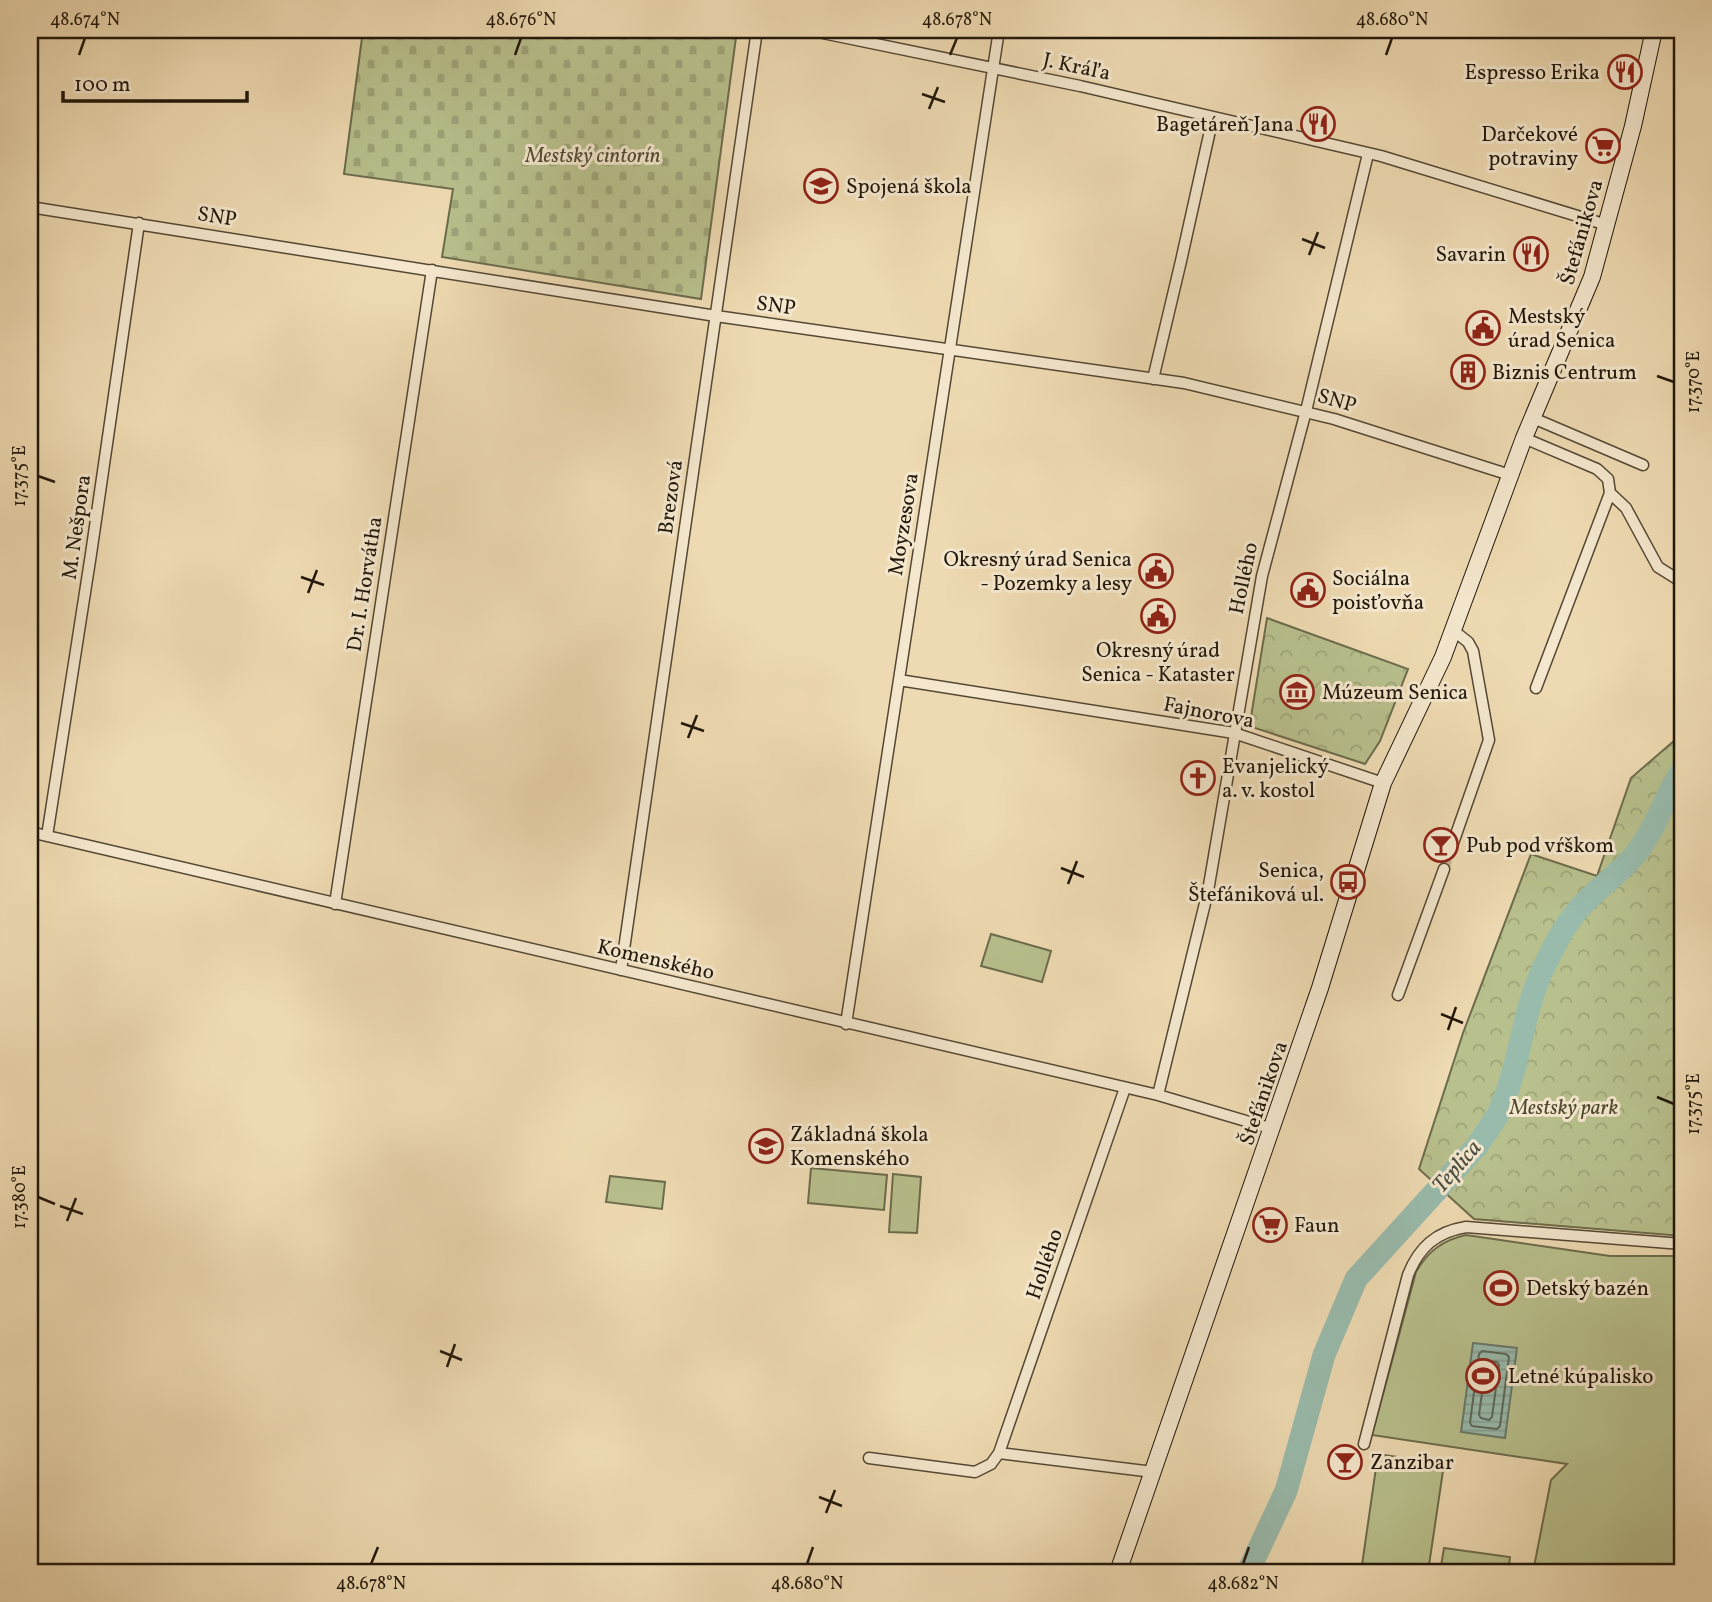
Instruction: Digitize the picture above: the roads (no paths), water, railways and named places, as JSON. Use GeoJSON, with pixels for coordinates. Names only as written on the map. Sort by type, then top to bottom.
{"type":"FeatureCollection","features":[{"type":"Feature","properties":{"kind":"street","name":"Brezová"},"geometry":{"type":"LineString","coordinates":[[621,970],[757,30]]}},
{"type":"Feature","properties":{"kind":"street","name":"J. Kráľa"},"geometry":{"type":"LineString","coordinates":[[808,30],[992,67],[1381,156],[1607,225]]}},
{"type":"Feature","properties":{"kind":"street","name":"Moyzesova"},"geometry":{"type":"LineString","coordinates":[[846,1024],[999,30]]}},
{"type":"Feature","properties":{"kind":"street","name":"Štefánikova"},"geometry":{"type":"LineString","coordinates":[[1118,1572],[1273,1129],[1383,783],[1454,631],[1524,438],[1586,294],[1633,126],[1654,30]]}},
{"type":"Feature","properties":{"kind":"street"},"geometry":{"type":"LineString","coordinates":[[1153,379],[1213,117]]}},
{"type":"Feature","properties":{"kind":"street","name":"Hollého"},"geometry":{"type":"LineString","coordinates":[[1158,1095],[1208,891],[1262,576],[1306,411],[1368,154]]}},
{"type":"Feature","properties":{"kind":"street","name":"SNP"},"geometry":{"type":"LineString","coordinates":[[30,207],[716,316],[1200,387],[1306,411],[1510,475]]}},
{"type":"Feature","properties":{"kind":"street","name":"M. Nešpora"},"geometry":{"type":"LineString","coordinates":[[47,836],[139,223]]}},
{"type":"Feature","properties":{"kind":"street","name":"Dr. I. Horvátha"},"geometry":{"type":"LineString","coordinates":[[335,904],[432,270]]}},
{"type":"Feature","properties":{"kind":"street"},"geometry":{"type":"LineString","coordinates":[[1533,418],[1643,465]]}},
{"type":"Feature","properties":{"kind":"street"},"geometry":{"type":"LineString","coordinates":[[1524,438],[1597,468],[1608,479],[1611,493],[1626,508],[1658,567],[1682,582]]}},
{"type":"Feature","properties":{"kind":"street"},"geometry":{"type":"LineString","coordinates":[[1536,688],[1611,493]]}},
{"type":"Feature","properties":{"kind":"street"},"geometry":{"type":"LineString","coordinates":[[1452,846],[1489,740],[1473,651],[1468,642],[1454,631]]}},
{"type":"Feature","properties":{"kind":"street","name":"Fajnorova"},"geometry":{"type":"LineString","coordinates":[[899,680],[1234,733],[1383,783]]}},
{"type":"Feature","properties":{"kind":"street","name":"Komenského"},"geometry":{"type":"LineString","coordinates":[[30,832],[1158,1095],[1273,1129]]}},
{"type":"Feature","properties":{"kind":"street"},"geometry":{"type":"LineString","coordinates":[[1398,995],[1444,869]]}},
{"type":"Feature","properties":{"kind":"street","name":"Hollého"},"geometry":{"type":"LineString","coordinates":[[999,1453],[1125,1088]]}},
{"type":"Feature","properties":{"kind":"street"},"geometry":{"type":"LineString","coordinates":[[1363,1444],[1408,1275],[1422,1248],[1440,1234],[1466,1227],[1682,1244]]}},
{"type":"Feature","properties":{"kind":"street"},"geometry":{"type":"LineString","coordinates":[[869,1458],[975,1472],[991,1464],[999,1453],[1153,1472]]}},
{"type":"Feature","properties":{"kind":"water","name":"Detský bazén"},"geometry":{"type":"Polygon","coordinates":[[[1496,1275],[1504,1276],[1504,1286],[1512,1291],[1512,1297],[1494,1295],[1496,1275]]]}},
{"type":"Feature","properties":{"kind":"water"},"geometry":{"type":"Polygon","coordinates":[[[1473,1343],[1517,1348],[1505,1438],[1461,1432],[1473,1343]]]}},
{"type":"Feature","properties":{"kind":"waterway","name":"Teplica"},"geometry":{"type":"LineString","coordinates":[[1248,1572],[1286,1491],[1324,1355],[1356,1279],[1477,1146],[1493,1122],[1511,1079],[1535,989],[1558,940],[1584,903],[1638,851],[1682,771]]}},
{"type":"Feature","properties":{"kind":"tunnel"},"geometry":{"type":"LineString","coordinates":[[1444,869],[1452,846]]}},
{"type":"Feature","properties":{"kind":"place","name":"Espresso Erika"},"geometry":{"type":"Point","coordinates":[1625,72]}},
{"type":"Feature","properties":{"kind":"place","name":"Bagetáreň Jana"},"geometry":{"type":"Point","coordinates":[1318,124]}},
{"type":"Feature","properties":{"kind":"place","name":"Darčekové potraviny"},"geometry":{"type":"Point","coordinates":[1603,146]}},
{"type":"Feature","properties":{"kind":"place","name":"Spojená škola"},"geometry":{"type":"Point","coordinates":[821,186]}},
{"type":"Feature","properties":{"kind":"place","name":"Savarin"},"geometry":{"type":"Point","coordinates":[1531,254]}},
{"type":"Feature","properties":{"kind":"place","name":"Mestský úrad Senica"},"geometry":{"type":"Point","coordinates":[1483,328]}},
{"type":"Feature","properties":{"kind":"place","name":"Biznis Centrum"},"geometry":{"type":"Point","coordinates":[1468,372]}},
{"type":"Feature","properties":{"kind":"place","name":"Okresný úrad Senica - Pozemky a lesy"},"geometry":{"type":"Point","coordinates":[1156,571]}},
{"type":"Feature","properties":{"kind":"place","name":"Sociálna poisťovňa"},"geometry":{"type":"Point","coordinates":[1308,590]}},
{"type":"Feature","properties":{"kind":"place","name":"Okresný úrad Senica - Kataster"},"geometry":{"type":"Point","coordinates":[1158,616]}},
{"type":"Feature","properties":{"kind":"place","name":"Múzeum Senica"},"geometry":{"type":"Point","coordinates":[1297,692]}},
{"type":"Feature","properties":{"kind":"place","name":"Evanjelický a. v. kostol"},"geometry":{"type":"Point","coordinates":[1198,778]}},
{"type":"Feature","properties":{"kind":"place","name":"Pub pod vŕškom"},"geometry":{"type":"Point","coordinates":[1441,845]}},
{"type":"Feature","properties":{"kind":"place","name":"Senica, Štefániková ul."},"geometry":{"type":"Point","coordinates":[1348,882]}},
{"type":"Feature","properties":{"kind":"place","name":"Základná škola Komenského"},"geometry":{"type":"Point","coordinates":[766,1146]}},
{"type":"Feature","properties":{"kind":"place","name":"Faun"},"geometry":{"type":"Point","coordinates":[1270,1225]}},
{"type":"Feature","properties":{"kind":"place","name":"Detský bazén"},"geometry":{"type":"Point","coordinates":[1501,1288]}},
{"type":"Feature","properties":{"kind":"place","name":"Letné kúpalisko"},"geometry":{"type":"Point","coordinates":[1483,1376]}},
{"type":"Feature","properties":{"kind":"place","name":"Zanzibar"},"geometry":{"type":"Point","coordinates":[1345,1462]}},
{"type":"Feature","properties":{"kind":"park label","name":"Mestský cintorín"},"geometry":{"type":"Point","coordinates":[593,155]}},
{"type":"Feature","properties":{"kind":"park label","name":"Mestský park"},"geometry":{"type":"Point","coordinates":[1564,1107]}}]}
